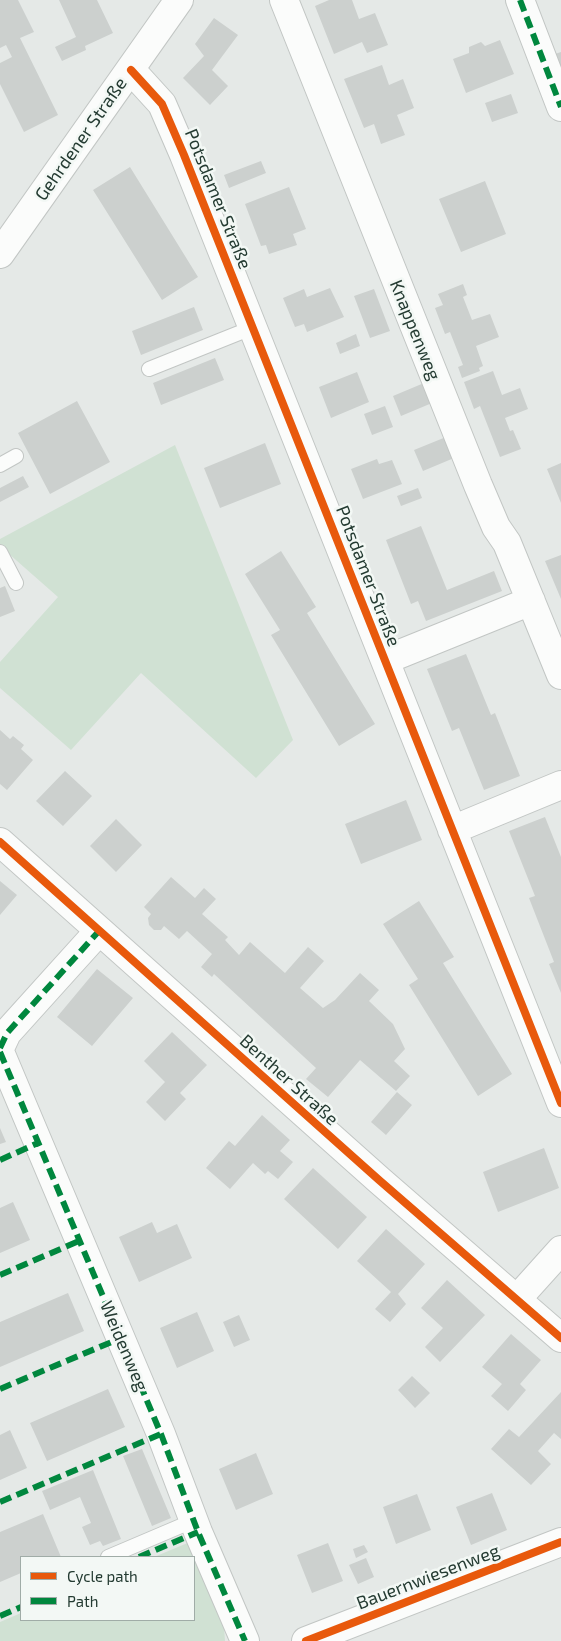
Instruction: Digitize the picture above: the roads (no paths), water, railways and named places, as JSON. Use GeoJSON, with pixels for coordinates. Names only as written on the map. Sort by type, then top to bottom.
{"type":"FeatureCollection","features":[{"type":"Feature","properties":{"kind":"street","name":"Gehrdener Straße"},"geometry":{"type":"LineString","coordinates":[[0,254],[179,0]]}},
{"type":"Feature","properties":{"kind":"street","name":"Knappenweg"},"geometry":{"type":"LineString","coordinates":[[284,0],[478,485],[496,527],[507,543],[558,661]]}},
{"type":"Feature","properties":{"kind":"street"},"geometry":{"type":"LineString","coordinates":[[520,0],[561,107]]}},
{"type":"Feature","properties":{"kind":"street","name":"Potsdamer Straße"},"geometry":{"type":"LineString","coordinates":[[130,70],[162,104],[254,327],[452,830],[554,1064],[561,1103]]}},
{"type":"Feature","properties":{"kind":"street","name":"Potsdamer Straße"},"geometry":{"type":"LineString","coordinates":[[385,660],[531,601]]}},
{"type":"Feature","properties":{"kind":"street"},"geometry":{"type":"LineString","coordinates":[[452,830],[561,785]]}},
{"type":"Feature","properties":{"kind":"street","name":"Benther Straße"},"geometry":{"type":"LineString","coordinates":[[0,842],[378,1180],[561,1338]]}},
{"type":"Feature","properties":{"kind":"street","name":"Weidenweg"},"geometry":{"type":"LineString","coordinates":[[99,931],[7,1034],[0,1050],[162,1434],[245,1641]]}},
{"type":"Feature","properties":{"kind":"street"},"geometry":{"type":"LineString","coordinates":[[517,1299],[561,1250]]}},
{"type":"Feature","properties":{"kind":"street","name":"Bauernwiesenweg"},"geometry":{"type":"LineString","coordinates":[[306,1641],[561,1542]]}},
{"type":"Feature","properties":{"kind":"lane"},"geometry":{"type":"LineString","coordinates":[[149,369],[254,327]]}},
{"type":"Feature","properties":{"kind":"lane"},"geometry":{"type":"LineString","coordinates":[[0,464],[16,456]]}},
{"type":"Feature","properties":{"kind":"lane"},"geometry":{"type":"LineString","coordinates":[[0,552],[16,583]]}},
{"type":"Feature","properties":{"kind":"lane"},"geometry":{"type":"LineString","coordinates":[[110,1556],[195,1520]]}}]}
